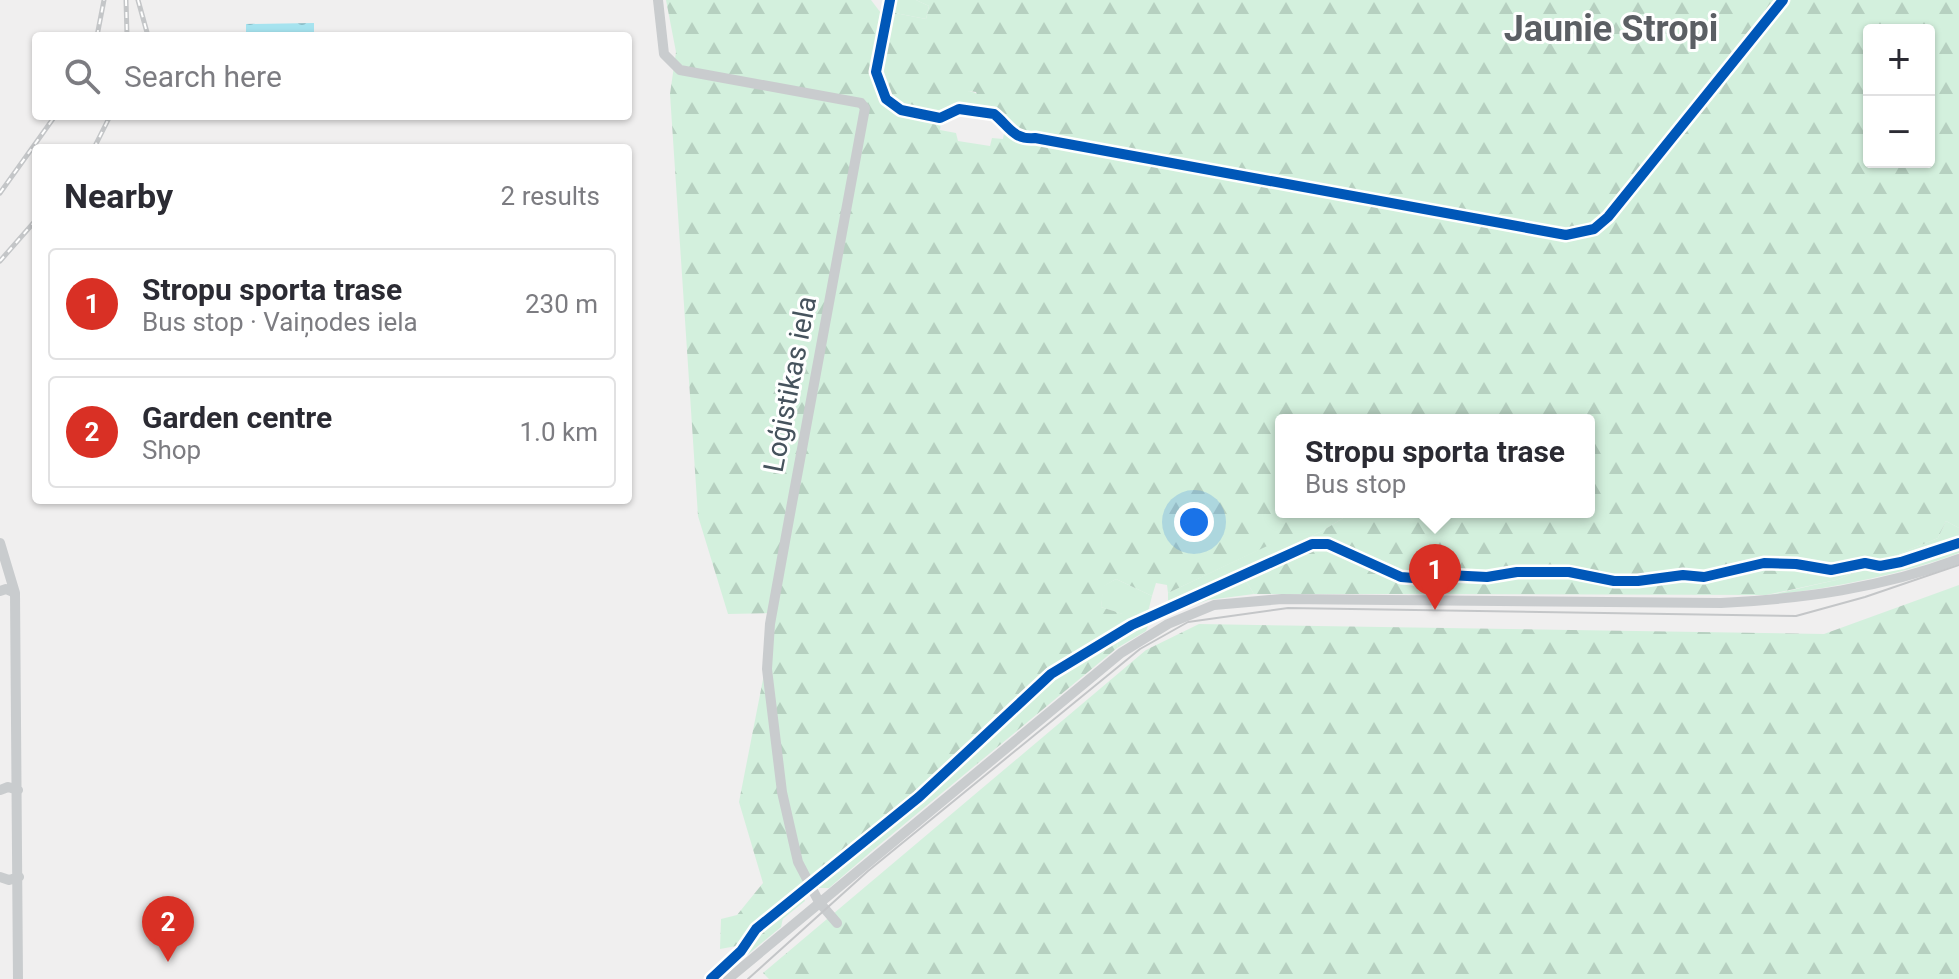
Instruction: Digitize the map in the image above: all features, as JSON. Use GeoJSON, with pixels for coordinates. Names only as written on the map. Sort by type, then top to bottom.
{"type":"FeatureCollection","features":[{"type":"Feature","properties":{"kind":"street","name":"Loģistikas iela"},"geometry":{"type":"LineString","coordinates":[[658,0],[664,54],[680,70],[861,103],[865,108],[770,624],[767,669],[782,792],[798,862],[819,902],[837,923]]}},
{"type":"Feature","properties":{"kind":"street"},"geometry":{"type":"LineString","coordinates":[[0,543],[15,593],[18,979]]}},
{"type":"Feature","properties":{"kind":"street"},"geometry":{"type":"LineString","coordinates":[[728,979],[1121,653],[1168,624],[1214,605],[1282,599],[1771,601],[1812,597],[1874,584],[1959,559]]}},
{"type":"Feature","properties":{"kind":"street"},"geometry":{"type":"LineString","coordinates":[[0,591],[6,589],[15,593]]}},
{"type":"Feature","properties":{"kind":"street"},"geometry":{"type":"LineString","coordinates":[[0,790],[8,787],[18,790]]}},
{"type":"Feature","properties":{"kind":"street"},"geometry":{"type":"LineString","coordinates":[[0,877],[9,880],[19,877]]}},
{"type":"Feature","properties":{"kind":"green space"},"geometry":{"type":"Polygon","coordinates":[[[666,0],[871,0],[887,21],[890,12],[926,19],[929,6],[916,0],[1959,0],[1959,528],[1946,521],[1938,538],[1836,580],[1766,595],[1449,594],[1446,574],[1420,578],[1415,594],[1254,594],[1242,575],[1270,556],[1343,518],[1595,518],[1595,414],[1275,414],[1275,518],[1326,518],[1168,593],[1167,585],[1156,583],[1152,596],[1116,579],[1104,586],[1101,607],[1123,614],[1117,648],[873,850],[863,841],[852,851],[858,858],[840,872],[833,866],[802,891],[805,901],[753,943],[720,949],[721,919],[737,915],[763,883],[739,802],[776,613],[728,614],[698,516],[670,94],[676,52],[666,0]],[[969,91],[964,103],[942,113],[940,130],[956,133],[958,141],[990,146],[992,138],[1003,139],[1006,121],[1000,111],[983,109],[976,92],[969,91]]]}},
{"type":"Feature","properties":{"kind":"green space"},"geometry":{"type":"Polygon","coordinates":[[[892,0],[916,0],[929,6],[926,19],[890,12],[892,0]]]}},
{"type":"Feature","properties":{"kind":"green space"},"geometry":{"type":"Polygon","coordinates":[[[969,91],[990,103],[1006,121],[997,113],[957,108],[942,115],[969,91]]]}},
{"type":"Feature","properties":{"kind":"green space"},"geometry":{"type":"Polygon","coordinates":[[[1324,518],[1343,518],[1270,556],[1242,575],[1168,607],[1168,593],[1324,518]]]}},
{"type":"Feature","properties":{"kind":"green space"},"geometry":{"type":"Polygon","coordinates":[[[1946,521],[1959,528],[1959,541],[1898,561],[1877,563],[1938,538],[1946,521]]]}},
{"type":"Feature","properties":{"kind":"green space"},"geometry":{"type":"Polygon","coordinates":[[[1959,546],[1959,553],[1888,575],[1766,596],[1836,580],[1871,566],[1900,564],[1959,546]]]}},
{"type":"Feature","properties":{"kind":"green space"},"geometry":{"type":"Polygon","coordinates":[[[1447,577],[1449,594],[1415,594],[1419,580],[1447,577]]]}},
{"type":"Feature","properties":{"kind":"green space"},"geometry":{"type":"Polygon","coordinates":[[[1244,578],[1254,594],[1208,600],[1175,612],[1170,610],[1244,578]]]}},
{"type":"Feature","properties":{"kind":"green space"},"geometry":{"type":"Polygon","coordinates":[[[1116,579],[1152,596],[1147,616],[1120,630],[1122,614],[1101,607],[1103,586],[1116,579]]]}},
{"type":"Feature","properties":{"kind":"green space"},"geometry":{"type":"Polygon","coordinates":[[[1959,585],[1959,979],[769,979],[763,973],[1146,650],[1199,624],[1824,634],[1959,585]]]}},
{"type":"Feature","properties":{"kind":"green space"},"geometry":{"type":"Polygon","coordinates":[[[1151,618],[1146,631],[1117,648],[1119,635],[1151,618]]]}},
{"type":"Feature","properties":{"kind":"green space"},"geometry":{"type":"Polygon","coordinates":[[[866,843],[873,850],[829,888],[815,885],[835,868],[840,872],[857,858],[853,853],[866,843]]]}},
{"type":"Feature","properties":{"kind":"green space"},"geometry":{"type":"Polygon","coordinates":[[[783,918],[781,927],[718,979],[714,979],[748,944],[783,918]]]}},
{"type":"Feature","properties":{"kind":"water"},"geometry":{"type":"Polygon","coordinates":[[[314,23],[314,32],[246,32],[246,24],[314,23]]]}},
{"type":"Feature","properties":{"kind":"tram line"},"geometry":{"type":"LineString","coordinates":[[748,979],[868,871],[1140,649],[1188,622],[1288,608],[1796,616],[1865,597],[1959,565]]}},
{"type":"Feature","properties":{"kind":"railway"},"geometry":{"type":"LineString","coordinates":[[98,32],[104,0]]}},
{"type":"Feature","properties":{"kind":"railway"},"geometry":{"type":"LineString","coordinates":[[126,0],[127,32]]}},
{"type":"Feature","properties":{"kind":"railway"},"geometry":{"type":"LineString","coordinates":[[138,0],[147,32]]}},
{"type":"Feature","properties":{"kind":"railway"},"geometry":{"type":"LineString","coordinates":[[35,144],[52,120]]}},
{"type":"Feature","properties":{"kind":"railway"},"geometry":{"type":"LineString","coordinates":[[96,144],[108,120]]}},
{"type":"Feature","properties":{"kind":"railway"},"geometry":{"type":"LineString","coordinates":[[0,193],[32,148]]}},
{"type":"Feature","properties":{"kind":"railway"},"geometry":{"type":"LineString","coordinates":[[0,261],[32,225]]}},
{"type":"Feature","properties":{"kind":"cycle path"},"geometry":{"type":"LineString","coordinates":[[890,0],[876,72],[886,99],[901,110],[940,118],[959,109],[994,114],[1021,137],[1566,235],[1594,229],[1608,217],[1783,0]]}},
{"type":"Feature","properties":{"kind":"cycle path"},"geometry":{"type":"LineString","coordinates":[[711,979],[741,951],[756,929],[919,797],[1051,674],[1132,625],[1312,544],[1328,544],[1401,577],[1426,579],[1448,575],[1487,577],[1517,572],[1569,572],[1614,581],[1638,581],[1683,575],[1704,577],[1764,563],[1831,570],[1865,563],[1880,566],[1959,543]]}},
{"type":"Feature","properties":{"kind":"place","name":"Stropu sporta trase"},"geometry":{"type":"Point","coordinates":[1435,610]}},
{"type":"Feature","properties":{"kind":"place","name":"Garden centre"},"geometry":{"type":"Point","coordinates":[168,962]}},
{"type":"Feature","properties":{"kind":"district","name":"Jaunie Stropi"},"geometry":{"type":"Point","coordinates":[1611,29]}}]}
